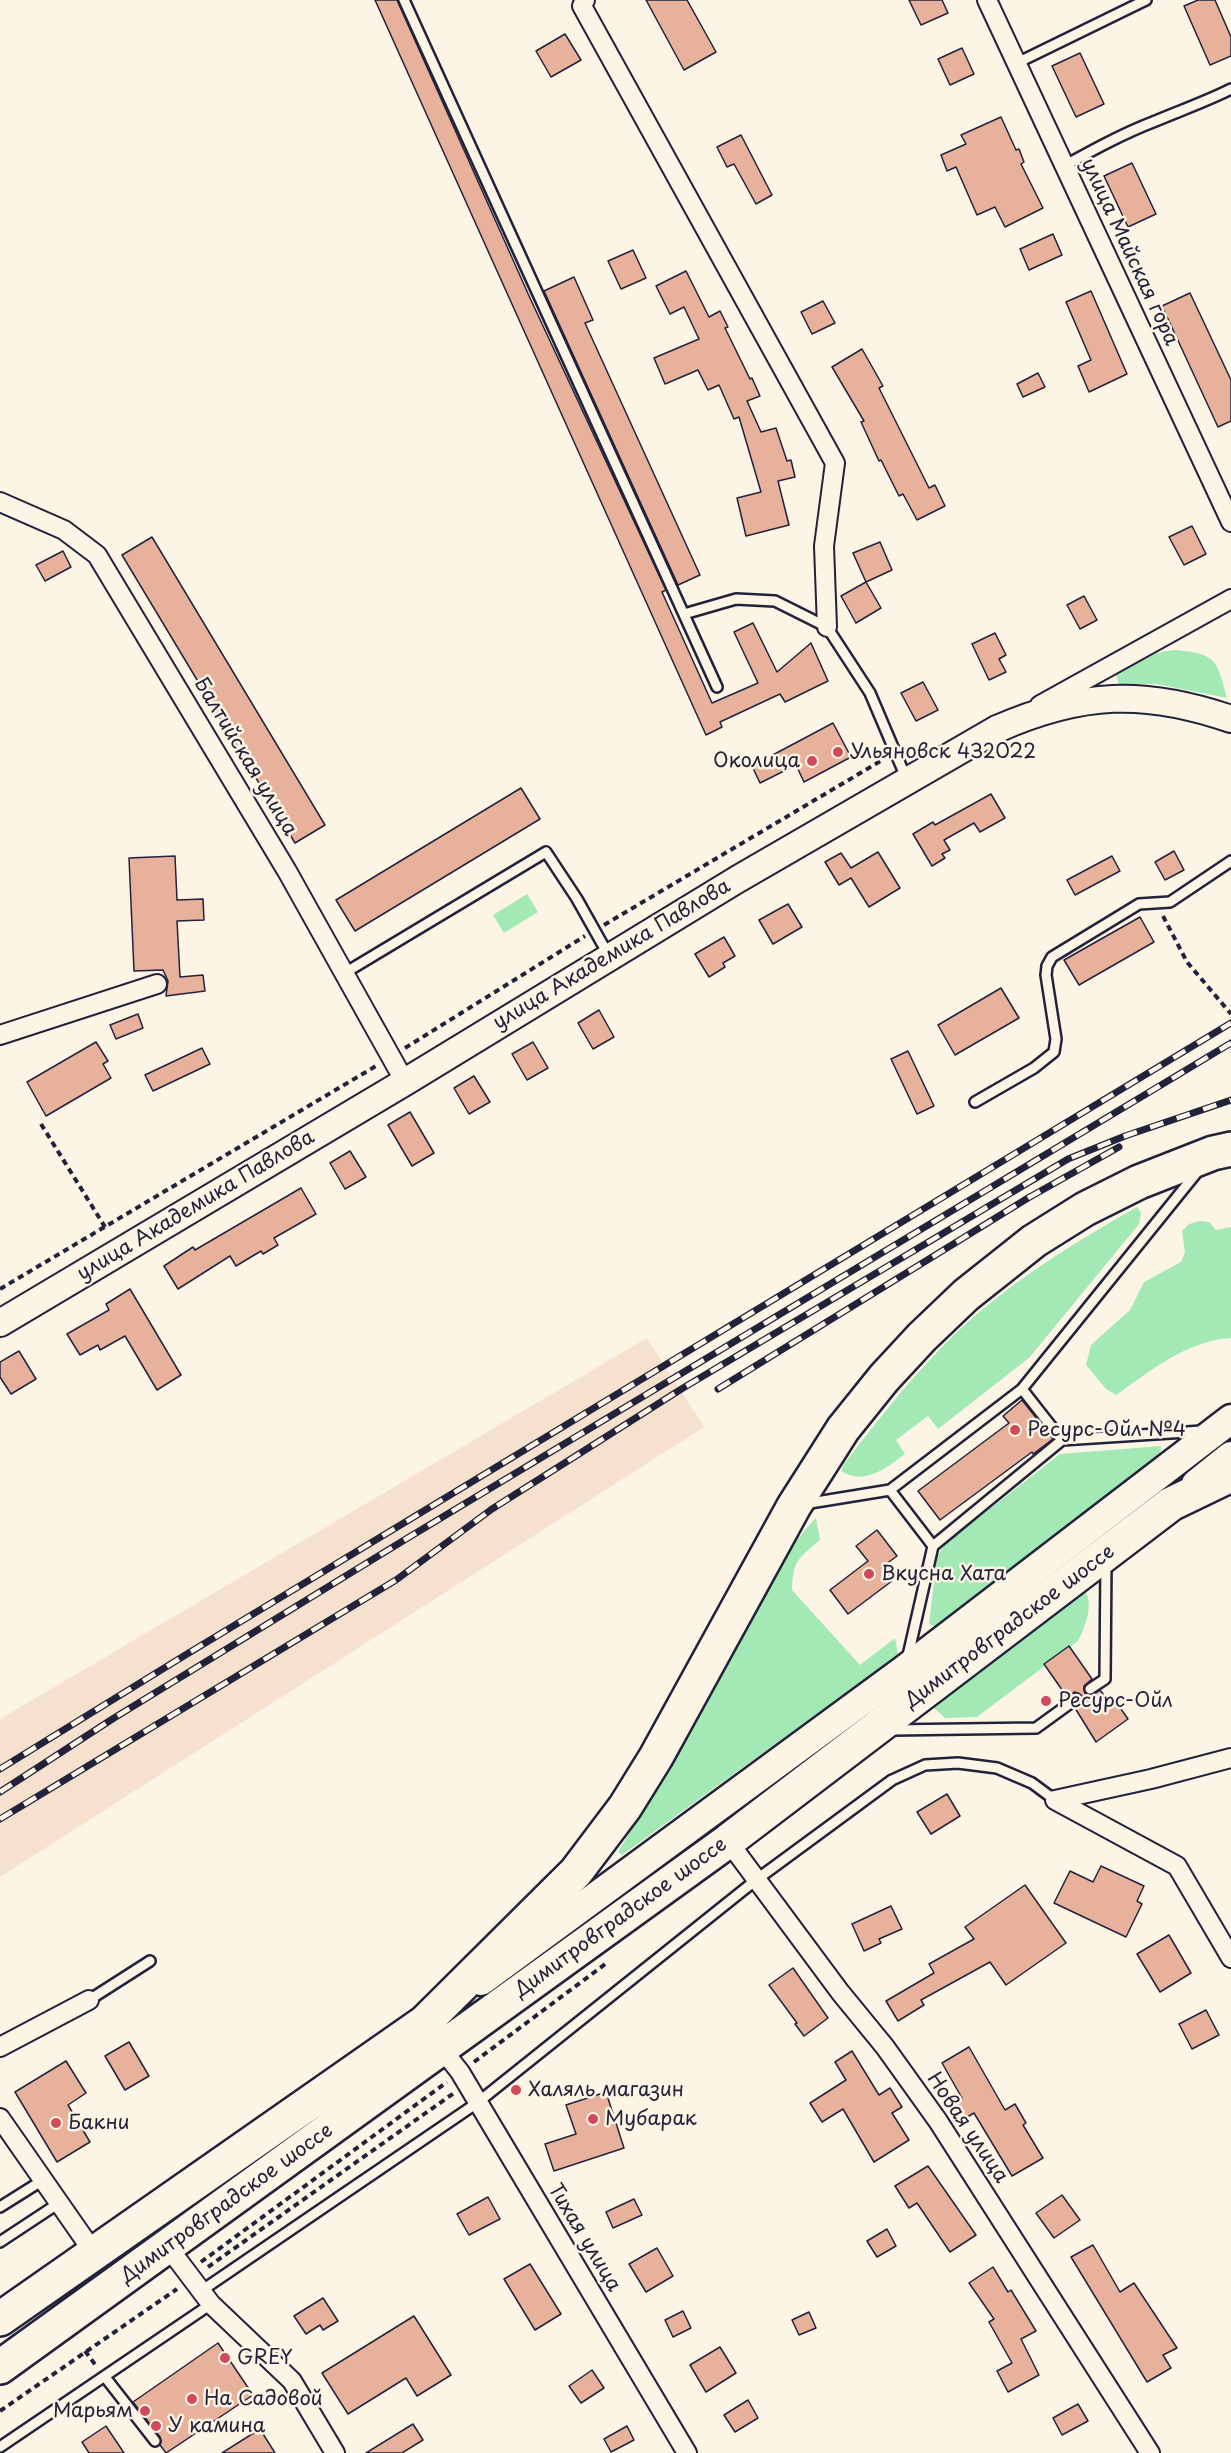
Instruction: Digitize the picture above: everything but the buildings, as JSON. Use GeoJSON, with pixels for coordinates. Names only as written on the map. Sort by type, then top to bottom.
{"type":"FeatureCollection","features":[{"type":"Feature","properties":{"kind":"highway"},"geometry":{"type":"LineString","coordinates":[[433,2035],[576,1872],[625,1808],[656,1757],[794,1506],[843,1429],[884,1378],[966,1295],[1034,1241],[1085,1209],[1139,1182],[1222,1151]]}},
{"type":"Feature","properties":{"kind":"highway"},"geometry":{"type":"LineString","coordinates":[[1171,1504],[1231,1475]]}},
{"type":"Feature","properties":{"kind":"highway","name":"Димитровградское шоссе"},"geometry":{"type":"LineString","coordinates":[[0,2319],[94,2253],[433,2035],[728,1841],[1171,1504]]}},
{"type":"Feature","properties":{"kind":"highway","name":"Димитровградское шоссе"},"geometry":{"type":"LineString","coordinates":[[0,2367],[168,2247],[433,2035]]}},
{"type":"Feature","properties":{"kind":"main road","name":"Димитровградское шоссе"},"geometry":{"type":"LineString","coordinates":[[433,2035],[1224,1425]]}},
{"type":"Feature","properties":{"kind":"main road","name":"Димитровградское шоссе"},"geometry":{"type":"LineString","coordinates":[[1171,1504],[1231,1456]]}},
{"type":"Feature","properties":{"kind":"street"},"geometry":{"type":"LineString","coordinates":[[585,0],[582,6],[835,463],[824,546],[827,627]]}},
{"type":"Feature","properties":{"kind":"street","name":"улица Майская гора"},"geometry":{"type":"LineString","coordinates":[[987,0],[1231,522]]}},
{"type":"Feature","properties":{"kind":"street","name":"Балтийская улица"},"geometry":{"type":"LineString","coordinates":[[0,502],[64,530],[97,555],[282,862],[405,1082]]}},
{"type":"Feature","properties":{"kind":"street","name":"улица Академика Павлова"},"geometry":{"type":"LineString","coordinates":[[0,1323],[907,780],[1231,599]]}},
{"type":"Feature","properties":{"kind":"street"},"geometry":{"type":"LineString","coordinates":[[997,729],[1028,715],[1061,705],[1096,699],[1130,698],[1165,701],[1199,708],[1231,719]]}},
{"type":"Feature","properties":{"kind":"street"},"geometry":{"type":"LineString","coordinates":[[0,1035],[157,984]]}},
{"type":"Feature","properties":{"kind":"street"},"geometry":{"type":"LineString","coordinates":[[1055,1800],[1151,1779],[1231,1758]]}},
{"type":"Feature","properties":{"kind":"street"},"geometry":{"type":"LineString","coordinates":[[1055,1800],[1177,1866],[1231,1959]]}},
{"type":"Feature","properties":{"kind":"street","name":"Новая улица"},"geometry":{"type":"LineString","coordinates":[[728,1841],[840,1992],[885,2047],[938,2121],[1150,2453]]}},
{"type":"Feature","properties":{"kind":"street"},"geometry":{"type":"LineString","coordinates":[[0,2047],[89,2000]]}},
{"type":"Feature","properties":{"kind":"street","name":"Тихая улица"},"geometry":{"type":"LineString","coordinates":[[433,2035],[460,2072],[687,2453]]}},
{"type":"Feature","properties":{"kind":"street"},"geometry":{"type":"LineString","coordinates":[[0,2118],[94,2253]]}},
{"type":"Feature","properties":{"kind":"street"},"geometry":{"type":"LineString","coordinates":[[168,2247],[202,2291],[292,2381],[335,2453]]}},
{"type":"Feature","properties":{"kind":"lane"},"geometry":{"type":"LineString","coordinates":[[404,0],[717,687]]}},
{"type":"Feature","properties":{"kind":"lane"},"geometry":{"type":"LineString","coordinates":[[1017,63],[1146,0]]}},
{"type":"Feature","properties":{"kind":"lane"},"geometry":{"type":"LineString","coordinates":[[1064,166],[1154,121],[1195,107],[1231,89]]}},
{"type":"Feature","properties":{"kind":"lane"},"geometry":{"type":"LineString","coordinates":[[684,614],[736,598],[775,601],[827,627],[870,693],[907,780]]}},
{"type":"Feature","properties":{"kind":"lane"},"geometry":{"type":"LineString","coordinates":[[343,974],[546,852],[610,956]]}},
{"type":"Feature","properties":{"kind":"lane"},"geometry":{"type":"LineString","coordinates":[[975,1102],[1034,1068],[1054,1052],[1056,1039],[1046,975],[1047,966],[1052,957],[1139,904],[1170,902],[1231,861]]}},
{"type":"Feature","properties":{"kind":"lane"},"geometry":{"type":"LineString","coordinates":[[794,1506],[890,1490],[1022,1389],[1222,1151]]}},
{"type":"Feature","properties":{"kind":"lane"},"geometry":{"type":"LineString","coordinates":[[1022,1389],[1062,1440]]}},
{"type":"Feature","properties":{"kind":"lane"},"geometry":{"type":"LineString","coordinates":[[904,1670],[933,1546],[1062,1440],[1224,1425]]}},
{"type":"Feature","properties":{"kind":"lane"},"geometry":{"type":"LineString","coordinates":[[890,1490],[933,1546]]}},
{"type":"Feature","properties":{"kind":"lane"},"geometry":{"type":"LineString","coordinates":[[1090,1689],[1105,1679],[1107,1572],[1105,1555]]}},
{"type":"Feature","properties":{"kind":"lane"},"geometry":{"type":"LineString","coordinates":[[872,1732],[901,1729],[1036,1728],[1076,1699]]}},
{"type":"Feature","properties":{"kind":"lane"},"geometry":{"type":"LineString","coordinates":[[0,2447],[105,2377],[202,2291],[477,2103],[756,1880],[892,1780],[925,1765],[958,1763],[997,1768],[1032,1783],[1055,1800]]}},
{"type":"Feature","properties":{"kind":"lane"},"geometry":{"type":"LineString","coordinates":[[89,2000],[150,1961]]}},
{"type":"Feature","properties":{"kind":"lane"},"geometry":{"type":"LineString","coordinates":[[0,2207],[43,2180]]}},
{"type":"Feature","properties":{"kind":"lane"},"geometry":{"type":"LineString","coordinates":[[0,2242],[59,2204]]}},
{"type":"Feature","properties":{"kind":"lane"},"geometry":{"type":"LineString","coordinates":[[105,2377],[155,2441]]}},
{"type":"Feature","properties":{"kind":"path"},"geometry":{"type":"LineString","coordinates":[[0,1290],[391,1057],[595,930],[895,753]]}},
{"type":"Feature","properties":{"kind":"path"},"geometry":{"type":"LineString","coordinates":[[1163,915],[1187,962],[1231,1014]]}},
{"type":"Feature","properties":{"kind":"path"},"geometry":{"type":"LineString","coordinates":[[41,1124],[105,1227]]}},
{"type":"Feature","properties":{"kind":"path"},"geometry":{"type":"LineString","coordinates":[[0,2411],[202,2291],[466,2085]]}},
{"type":"Feature","properties":{"kind":"shaded area"},"geometry":{"type":"Polygon","coordinates":[[[647,1338],[704,1427],[0,1877],[0,1719],[647,1338]]]}},
{"type":"Feature","properties":{"kind":"green space"},"geometry":{"type":"Polygon","coordinates":[[[1173,650],[1198,653],[1212,660],[1217,666],[1227,698],[1156,684],[1119,685],[1116,674],[1157,653],[1173,650]]]}},
{"type":"Feature","properties":{"kind":"green space"},"geometry":{"type":"Polygon","coordinates":[[[527,894],[538,912],[504,933],[493,915],[527,894]]]}},
{"type":"Feature","properties":{"kind":"green space"},"geometry":{"type":"Polygon","coordinates":[[[1137,1207],[1141,1213],[1139,1224],[1029,1358],[938,1429],[928,1416],[896,1440],[905,1454],[883,1469],[858,1477],[841,1471],[844,1464],[907,1385],[977,1314],[1054,1257],[1137,1207]]]}},
{"type":"Feature","properties":{"kind":"green space"},"geometry":{"type":"Polygon","coordinates":[[[1199,1221],[1209,1222],[1216,1230],[1231,1227],[1231,1338],[1215,1340],[1184,1351],[1116,1395],[1106,1389],[1086,1365],[1091,1345],[1130,1310],[1144,1282],[1181,1262],[1185,1252],[1182,1231],[1189,1224],[1199,1221]]]}},
{"type":"Feature","properties":{"kind":"green space"},"geometry":{"type":"Polygon","coordinates":[[[1161,1446],[1160,1459],[937,1627],[929,1624],[937,1557],[945,1544],[1060,1454],[1161,1446]]]}},
{"type":"Feature","properties":{"kind":"green space"},"geometry":{"type":"Polygon","coordinates":[[[816,1518],[820,1540],[795,1566],[792,1590],[860,1665],[895,1638],[898,1655],[622,1855],[618,1852],[706,1701],[771,1581],[803,1532],[816,1518]]]}},
{"type":"Feature","properties":{"kind":"green space"},"geometry":{"type":"Polygon","coordinates":[[[1085,1591],[1089,1609],[1078,1641],[977,1717],[945,1718],[933,1707],[1085,1591]]]}},
{"type":"Feature","properties":{"kind":"railway"},"geometry":{"type":"LineString","coordinates":[[0,1769],[1231,1023]]}},
{"type":"Feature","properties":{"kind":"railway"},"geometry":{"type":"LineString","coordinates":[[0,1792],[114,1718],[406,1539],[1231,1043]]}},
{"type":"Feature","properties":{"kind":"railway"},"geometry":{"type":"LineString","coordinates":[[0,1819],[396,1580],[492,1509],[683,1388],[1068,1159],[1125,1136],[1231,1100]]}},
{"type":"Feature","properties":{"kind":"railway"},"geometry":{"type":"LineString","coordinates":[[718,1389],[1028,1198],[1119,1147]]}},
{"type":"Feature","properties":{"kind":"place","name":"Ульяновск 432022"},"geometry":{"type":"Point","coordinates":[838,752]}},
{"type":"Feature","properties":{"kind":"place","name":"Околица"},"geometry":{"type":"Point","coordinates":[812,761]}},
{"type":"Feature","properties":{"kind":"place","name":"Ресурс-Ойл №4"},"geometry":{"type":"Point","coordinates":[1015,1430]}},
{"type":"Feature","properties":{"kind":"place","name":"Вкусна Хата"},"geometry":{"type":"Point","coordinates":[869,1574]}},
{"type":"Feature","properties":{"kind":"place","name":"Ресурс-Ойл"},"geometry":{"type":"Point","coordinates":[1046,1701]}},
{"type":"Feature","properties":{"kind":"place","name":"Халяль магазин"},"geometry":{"type":"Point","coordinates":[516,2090]}},
{"type":"Feature","properties":{"kind":"place","name":"Мубарак"},"geometry":{"type":"Point","coordinates":[593,2119]}},
{"type":"Feature","properties":{"kind":"place","name":"Бакни"},"geometry":{"type":"Point","coordinates":[56,2123]}},
{"type":"Feature","properties":{"kind":"place","name":"GREY"},"geometry":{"type":"Point","coordinates":[225,2358]}},
{"type":"Feature","properties":{"kind":"place","name":"На Садовой"},"geometry":{"type":"Point","coordinates":[192,2399]}},
{"type":"Feature","properties":{"kind":"place","name":"Марьям"},"geometry":{"type":"Point","coordinates":[145,2411]}},
{"type":"Feature","properties":{"kind":"place","name":"У камина"},"geometry":{"type":"Point","coordinates":[156,2426]}}]}
